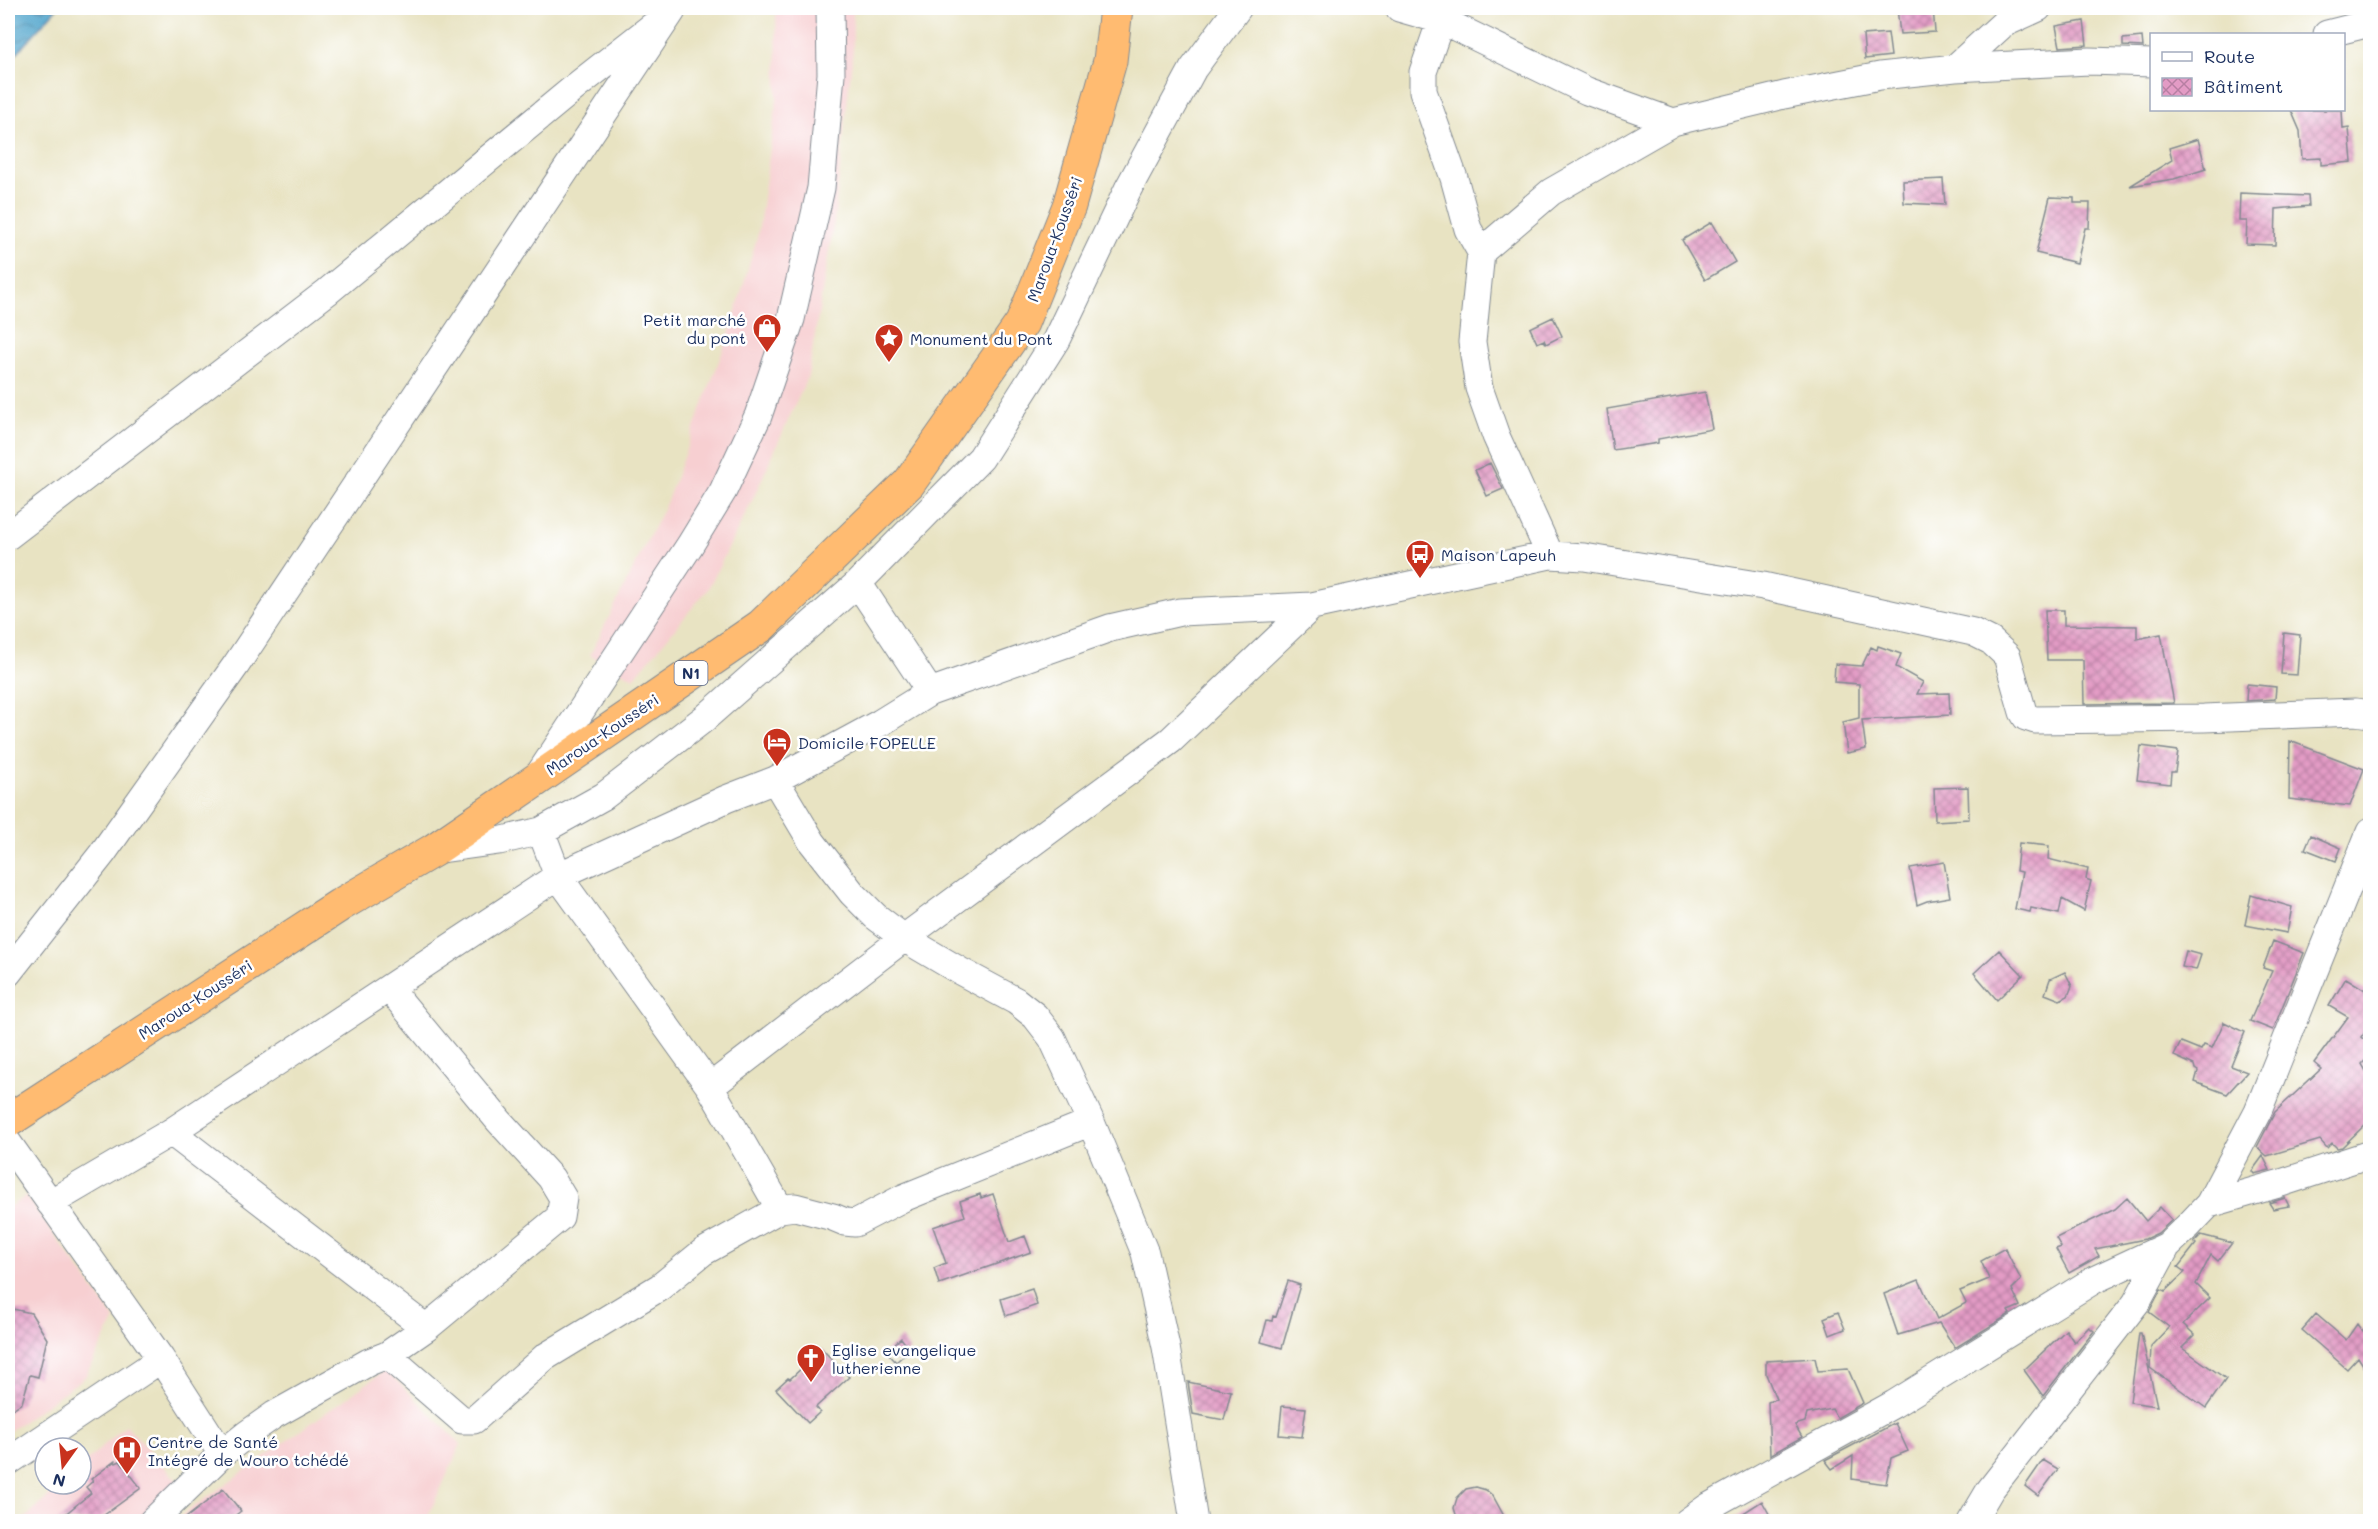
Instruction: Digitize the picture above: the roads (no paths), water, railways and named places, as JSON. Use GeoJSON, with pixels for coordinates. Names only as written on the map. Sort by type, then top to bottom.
{"type":"FeatureCollection","features":[{"type":"Feature","properties":{"kind":"highway","name":"Maroua-Kousséri"},"geometry":{"type":"LineString","coordinates":[[8,1121],[340,905],[434,850],[761,626],[909,483],[1022,323],[1069,206],[1110,61],[1116,8]]}},
{"type":"Feature","properties":{"kind":"street"},"geometry":{"type":"LineString","coordinates":[[536,779],[723,491],[758,416],[791,318],[821,188],[831,74],[830,8]]}},
{"type":"Feature","properties":{"kind":"street"},"geometry":{"type":"LineString","coordinates":[[434,850],[499,841],[541,831],[604,796],[705,718],[858,583],[981,459],[1056,340],[1128,189],[1193,69],[1238,8]]}},
{"type":"Feature","properties":{"kind":"street"},"geometry":{"type":"LineString","coordinates":[[1399,8],[1441,20],[1587,91],[1673,122]]}},
{"type":"Feature","properties":{"kind":"street"},"geometry":{"type":"LineString","coordinates":[[1955,68],[2003,24],[2038,8]]}},
{"type":"Feature","properties":{"kind":"street"},"geometry":{"type":"LineString","coordinates":[[8,536],[327,292],[579,84],[674,9]]}},
{"type":"Feature","properties":{"kind":"street"},"geometry":{"type":"LineString","coordinates":[[8,973],[102,854],[236,665],[674,9]]}},
{"type":"Feature","properties":{"kind":"street"},"geometry":{"type":"LineString","coordinates":[[1441,20],[1423,72],[1423,91],[1454,178],[1468,229],[1481,252],[1472,342],[1479,388],[1496,436],[1550,555]]}},
{"type":"Feature","properties":{"kind":"street"},"geometry":{"type":"LineString","coordinates":[[2331,33],[2370,23]]}},
{"type":"Feature","properties":{"kind":"street"},"geometry":{"type":"LineString","coordinates":[[1481,252],[1551,192],[1673,122],[1784,95],[1880,76],[1955,68],[2089,61],[2150,63]]}},
{"type":"Feature","properties":{"kind":"street"},"geometry":{"type":"LineString","coordinates":[[50,1203],[171,1132],[558,876],[726,799],[775,780],[880,723],[930,692],[1110,628],[1180,612],[1312,606],[1550,555],[1584,557],[1764,586],[1973,632],[1991,641],[2007,656],[2023,712],[2026,717],[2035,720],[2204,718],[2355,712],[2370,714]]}},
{"type":"Feature","properties":{"kind":"street"},"geometry":{"type":"LineString","coordinates":[[858,583],[930,692]]}},
{"type":"Feature","properties":{"kind":"street"},"geometry":{"type":"LineString","coordinates":[[710,1087],[904,938],[1171,740],[1312,606]]}},
{"type":"Feature","properties":{"kind":"street"},"geometry":{"type":"LineString","coordinates":[[775,780],[813,842],[842,881],[875,916],[904,938],[1016,1001],[1035,1016],[1052,1038],[1091,1122],[1145,1253],[1166,1347],[1194,1521]]}},
{"type":"Feature","properties":{"kind":"street"},"geometry":{"type":"LineString","coordinates":[[541,831],[558,876],[710,1087],[780,1209]]}},
{"type":"Feature","properties":{"kind":"street"},"geometry":{"type":"LineString","coordinates":[[1971,1521],[1990,1490],[2136,1303],[2167,1246],[2209,1204],[2258,1112],[2370,832]]}},
{"type":"Feature","properties":{"kind":"street"},"geometry":{"type":"LineString","coordinates":[[153,1521],[222,1454],[274,1415],[369,1362],[387,1355],[426,1328],[560,1216],[563,1198],[551,1178],[499,1121],[389,988]]}},
{"type":"Feature","properties":{"kind":"street"},"geometry":{"type":"LineString","coordinates":[[387,1355],[462,1420],[474,1420],[545,1358],[660,1287],[703,1252],[780,1209],[795,1207],[855,1223],[903,1198],[1091,1122]]}},
{"type":"Feature","properties":{"kind":"street"},"geometry":{"type":"LineString","coordinates":[[171,1132],[426,1328]]}},
{"type":"Feature","properties":{"kind":"street"},"geometry":{"type":"LineString","coordinates":[[8,1143],[161,1359],[222,1454]]}},
{"type":"Feature","properties":{"kind":"street"},"geometry":{"type":"LineString","coordinates":[[2209,1204],[2370,1154]]}},
{"type":"Feature","properties":{"kind":"street"},"geometry":{"type":"LineString","coordinates":[[1687,1521],[1708,1507],[1894,1404],[2094,1280],[2167,1246]]}},
{"type":"Feature","properties":{"kind":"street"},"geometry":{"type":"LineString","coordinates":[[8,1462],[161,1359]]}},
{"type":"Feature","properties":{"kind":"water"},"geometry":{"type":"Polygon","coordinates":[[[8,8],[57,8],[8,63],[8,8]]]}},
{"type":"Feature","properties":{"kind":"place","name":"Petit marché du pont"},"geometry":{"type":"Point","coordinates":[767,354]}},
{"type":"Feature","properties":{"kind":"place","name":"Monument du Pont"},"geometry":{"type":"Point","coordinates":[889,364]}},
{"type":"Feature","properties":{"kind":"place","name":"Maison Lapeuh"},"geometry":{"type":"Point","coordinates":[1420,580]}},
{"type":"Feature","properties":{"kind":"place","name":"Domicile FOPELLE"},"geometry":{"type":"Point","coordinates":[777,768]}},
{"type":"Feature","properties":{"kind":"place","name":"Eglise evangelique lutherienne"},"geometry":{"type":"Point","coordinates":[811,1384]}},
{"type":"Feature","properties":{"kind":"place","name":"Centre de Santé Intégré de Wouro tchédé"},"geometry":{"type":"Point","coordinates":[127,1476]}}]}
